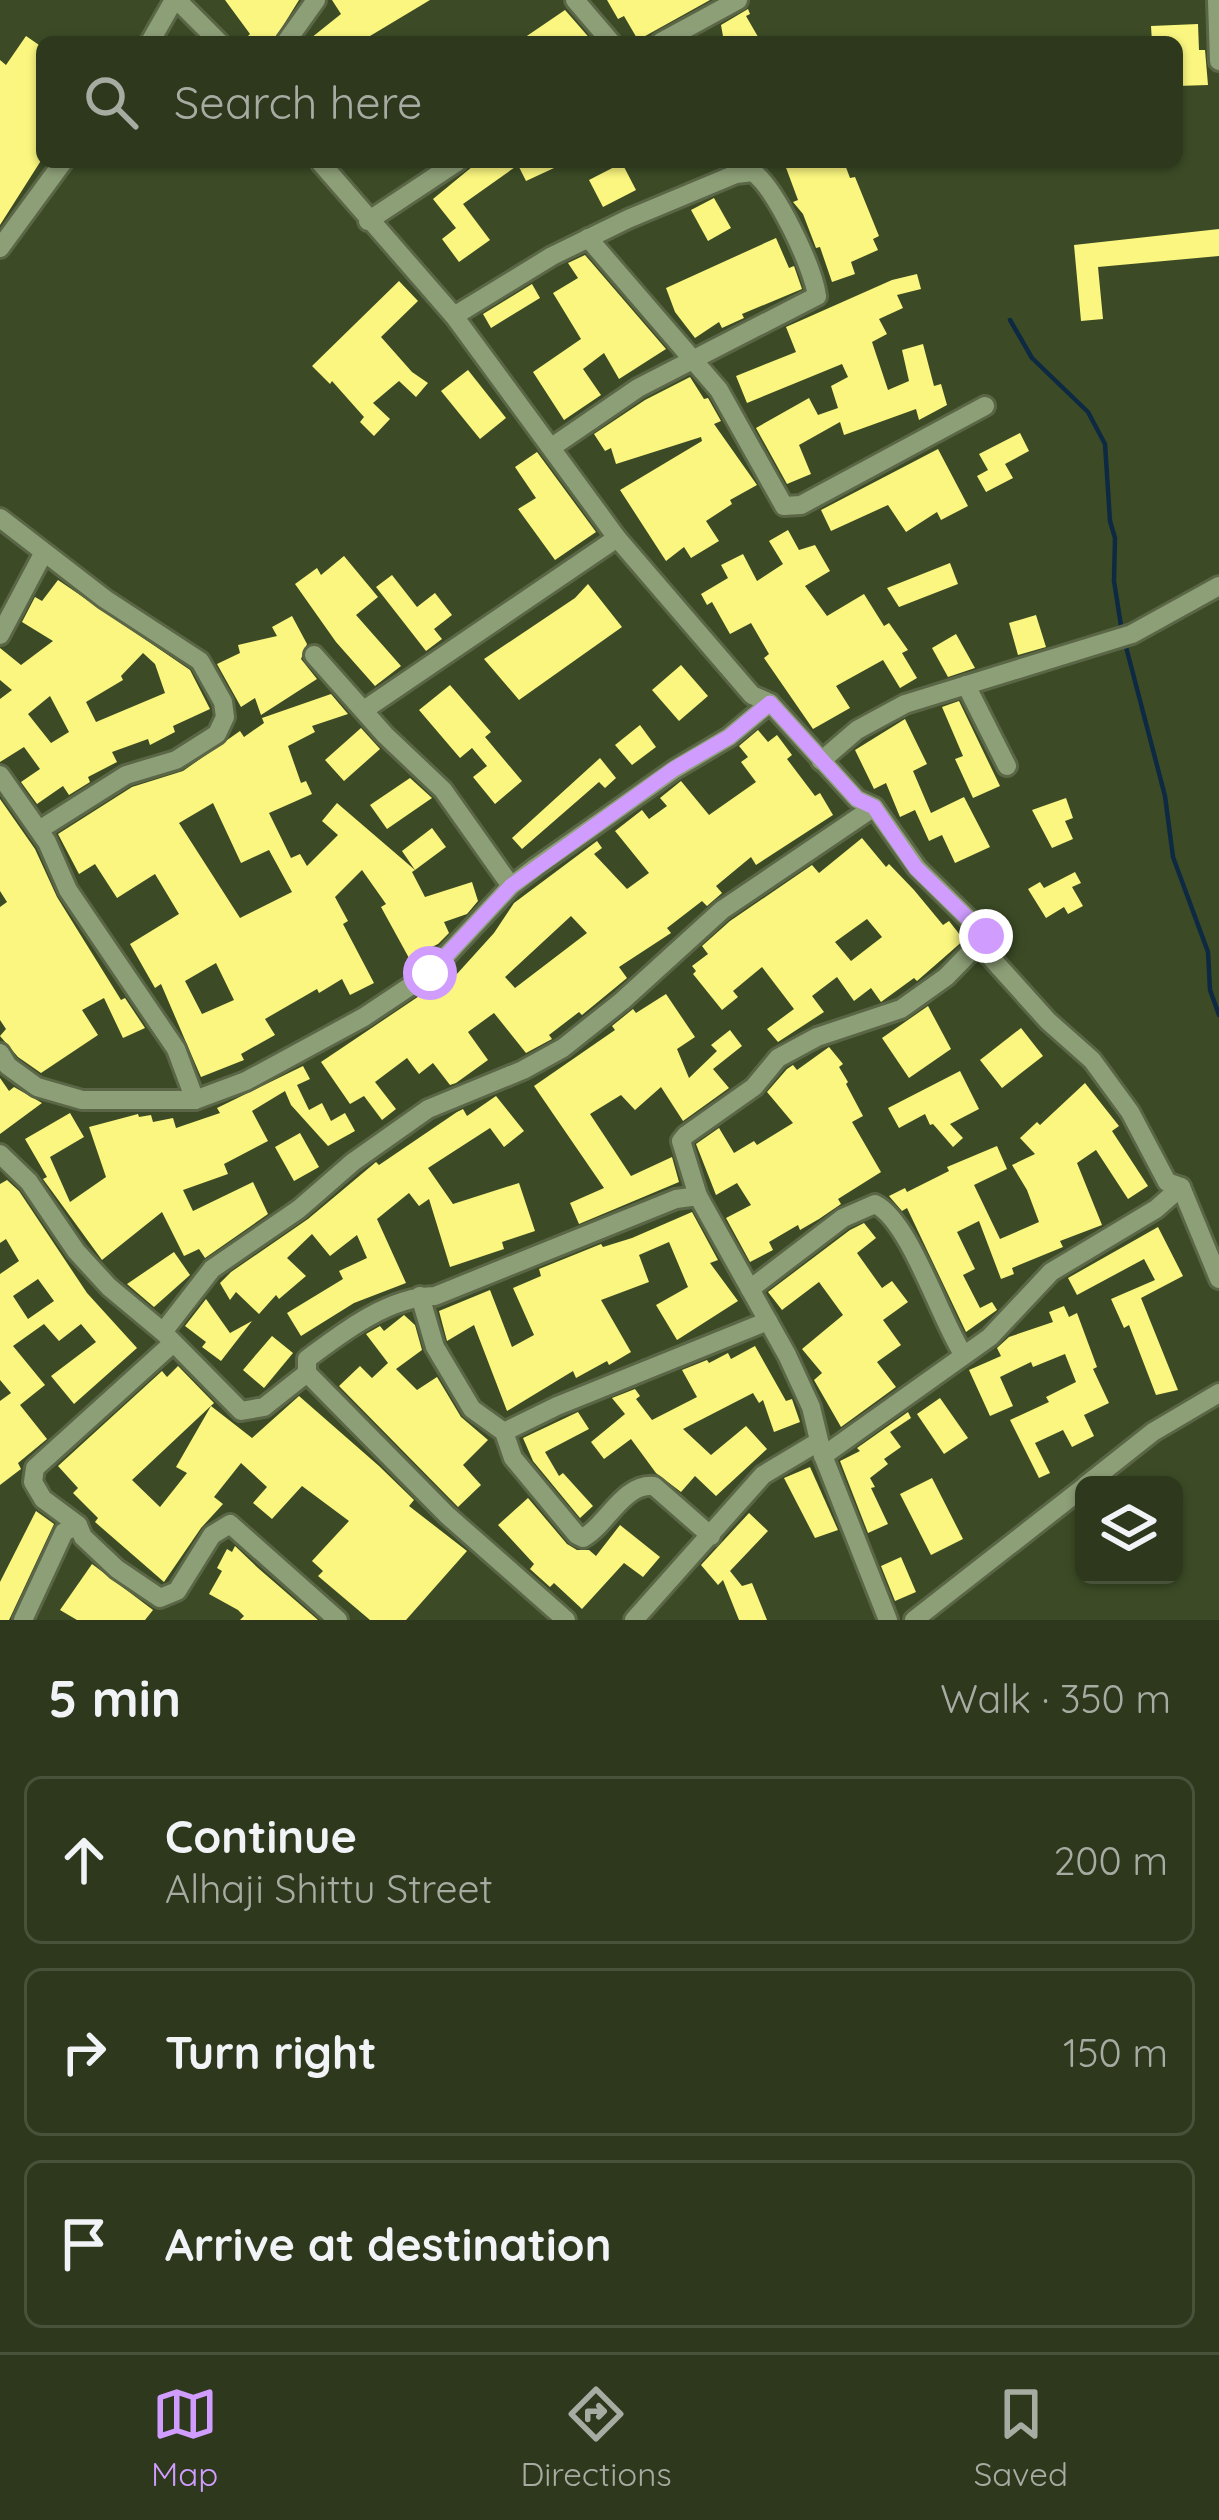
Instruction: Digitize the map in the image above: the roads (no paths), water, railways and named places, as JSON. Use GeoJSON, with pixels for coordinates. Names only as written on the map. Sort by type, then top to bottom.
{"type":"FeatureCollection","features":[{"type":"Feature","properties":{"kind":"street"},"geometry":{"type":"LineString","coordinates":[[154,36],[175,0],[213,36]]}},
{"type":"Feature","properties":{"kind":"street"},"geometry":{"type":"LineString","coordinates":[[290,36],[316,0]]}},
{"type":"Feature","properties":{"kind":"street"},"geometry":{"type":"LineString","coordinates":[[575,0],[606,36]]}},
{"type":"Feature","properties":{"kind":"street"},"geometry":{"type":"LineString","coordinates":[[672,36],[738,0]]}},
{"type":"Feature","properties":{"kind":"street"},"geometry":{"type":"LineString","coordinates":[[1217,0],[1219,61]]}},
{"type":"Feature","properties":{"kind":"street"},"geometry":{"type":"LineString","coordinates":[[0,248],[59,168]]}},
{"type":"Feature","properties":{"kind":"street"},"geometry":{"type":"LineString","coordinates":[[325,168],[454,316],[617,538],[752,695],[770,703],[857,799],[874,807],[916,868],[986,936],[985,951],[1048,1021],[1092,1060],[1130,1112],[1167,1182],[1181,1187],[1219,1279]]}},
{"type":"Feature","properties":{"kind":"street"},"geometry":{"type":"LineString","coordinates":[[368,221],[448,168]]}},
{"type":"Feature","properties":{"kind":"street"},"geometry":{"type":"LineString","coordinates":[[454,316],[588,238],[736,174],[753,172],[764,180],[817,296],[690,358],[552,447]]}},
{"type":"Feature","properties":{"kind":"street"},"geometry":{"type":"LineString","coordinates":[[588,238],[718,390],[784,506],[801,506],[985,406]]}},
{"type":"Feature","properties":{"kind":"street"},"geometry":{"type":"LineString","coordinates":[[0,518],[200,662],[223,702],[225,717],[217,734],[176,760],[126,775],[39,830]]}},
{"type":"Feature","properties":{"kind":"street"},"geometry":{"type":"LineString","coordinates":[[364,710],[617,538]]}},
{"type":"Feature","properties":{"kind":"street"},"geometry":{"type":"LineString","coordinates":[[0,635],[44,554]]}},
{"type":"Feature","properties":{"kind":"street"},"geometry":{"type":"LineString","coordinates":[[821,761],[879,716],[905,704],[1132,634],[1219,586]]}},
{"type":"Feature","properties":{"kind":"street"},"geometry":{"type":"LineString","coordinates":[[314,655],[443,790],[511,886]]}},
{"type":"Feature","properties":{"kind":"street"},"geometry":{"type":"LineString","coordinates":[[967,685],[1007,766]]}},
{"type":"Feature","properties":{"kind":"street"},"geometry":{"type":"LineString","coordinates":[[0,1053],[8,1066],[37,1087],[82,1100],[195,1100],[245,1081],[430,973],[511,886],[674,769],[729,737],[770,703]]}},
{"type":"Feature","properties":{"kind":"street"},"geometry":{"type":"LineString","coordinates":[[0,775],[39,830],[68,890],[176,1049],[195,1100]]}},
{"type":"Feature","properties":{"kind":"street"},"geometry":{"type":"LineString","coordinates":[[338,1620],[230,1524],[212,1535],[177,1591],[160,1598],[117,1569],[83,1537],[79,1525],[44,1499],[33,1482],[35,1468],[168,1338],[212,1269],[299,1209],[353,1162],[428,1108],[524,1070],[563,1048],[722,910],[874,807]]}},
{"type":"Feature","properties":{"kind":"street"},"geometry":{"type":"LineString","coordinates":[[888,1620],[820,1449],[811,1406],[698,1196],[681,1142],[754,1087],[778,1058],[817,1037],[901,1009],[946,977],[986,936]]}},
{"type":"Feature","properties":{"kind":"street"},"geometry":{"type":"LineString","coordinates":[[0,1154],[28,1182],[76,1251],[109,1287],[241,1411],[264,1408],[307,1373]]}},
{"type":"Feature","properties":{"kind":"street"},"geometry":{"type":"LineString","coordinates":[[634,1620],[763,1475],[820,1449],[990,1337],[1052,1272],[1138,1221],[1181,1187]]}},
{"type":"Feature","properties":{"kind":"street"},"geometry":{"type":"LineString","coordinates":[[566,1620],[447,1515],[307,1373],[307,1359],[345,1331],[420,1296],[435,1296],[676,1199],[698,1196]]}},
{"type":"Feature","properties":{"kind":"street"},"geometry":{"type":"LineString","coordinates":[[750,1289],[842,1218],[875,1204],[885,1209],[902,1232],[963,1354]]}},
{"type":"Feature","properties":{"kind":"street"},"geometry":{"type":"LineString","coordinates":[[420,1296],[435,1347],[472,1409],[504,1432],[513,1459],[583,1538],[643,1485],[654,1486],[711,1536]]}},
{"type":"Feature","properties":{"kind":"street"},"geometry":{"type":"LineString","coordinates":[[504,1432],[768,1321]]}},
{"type":"Feature","properties":{"kind":"street"},"geometry":{"type":"LineString","coordinates":[[1098,1476],[1153,1432],[1219,1393]]}},
{"type":"Feature","properties":{"kind":"street"},"geometry":{"type":"LineString","coordinates":[[914,1620],[1075,1494]]}},
{"type":"Feature","properties":{"kind":"street"},"geometry":{"type":"LineString","coordinates":[[23,1620],[64,1532],[79,1525]]}},
{"type":"Feature","properties":{"kind":"waterway"},"geometry":{"type":"LineString","coordinates":[[1010,320],[1032,358],[1088,412],[1105,444],[1122,632]]}},
{"type":"Feature","properties":{"kind":"waterway"},"geometry":{"type":"LineString","coordinates":[[1125,643],[1165,796],[1173,857],[1208,952],[1210,990],[1219,1015]]}}]}
